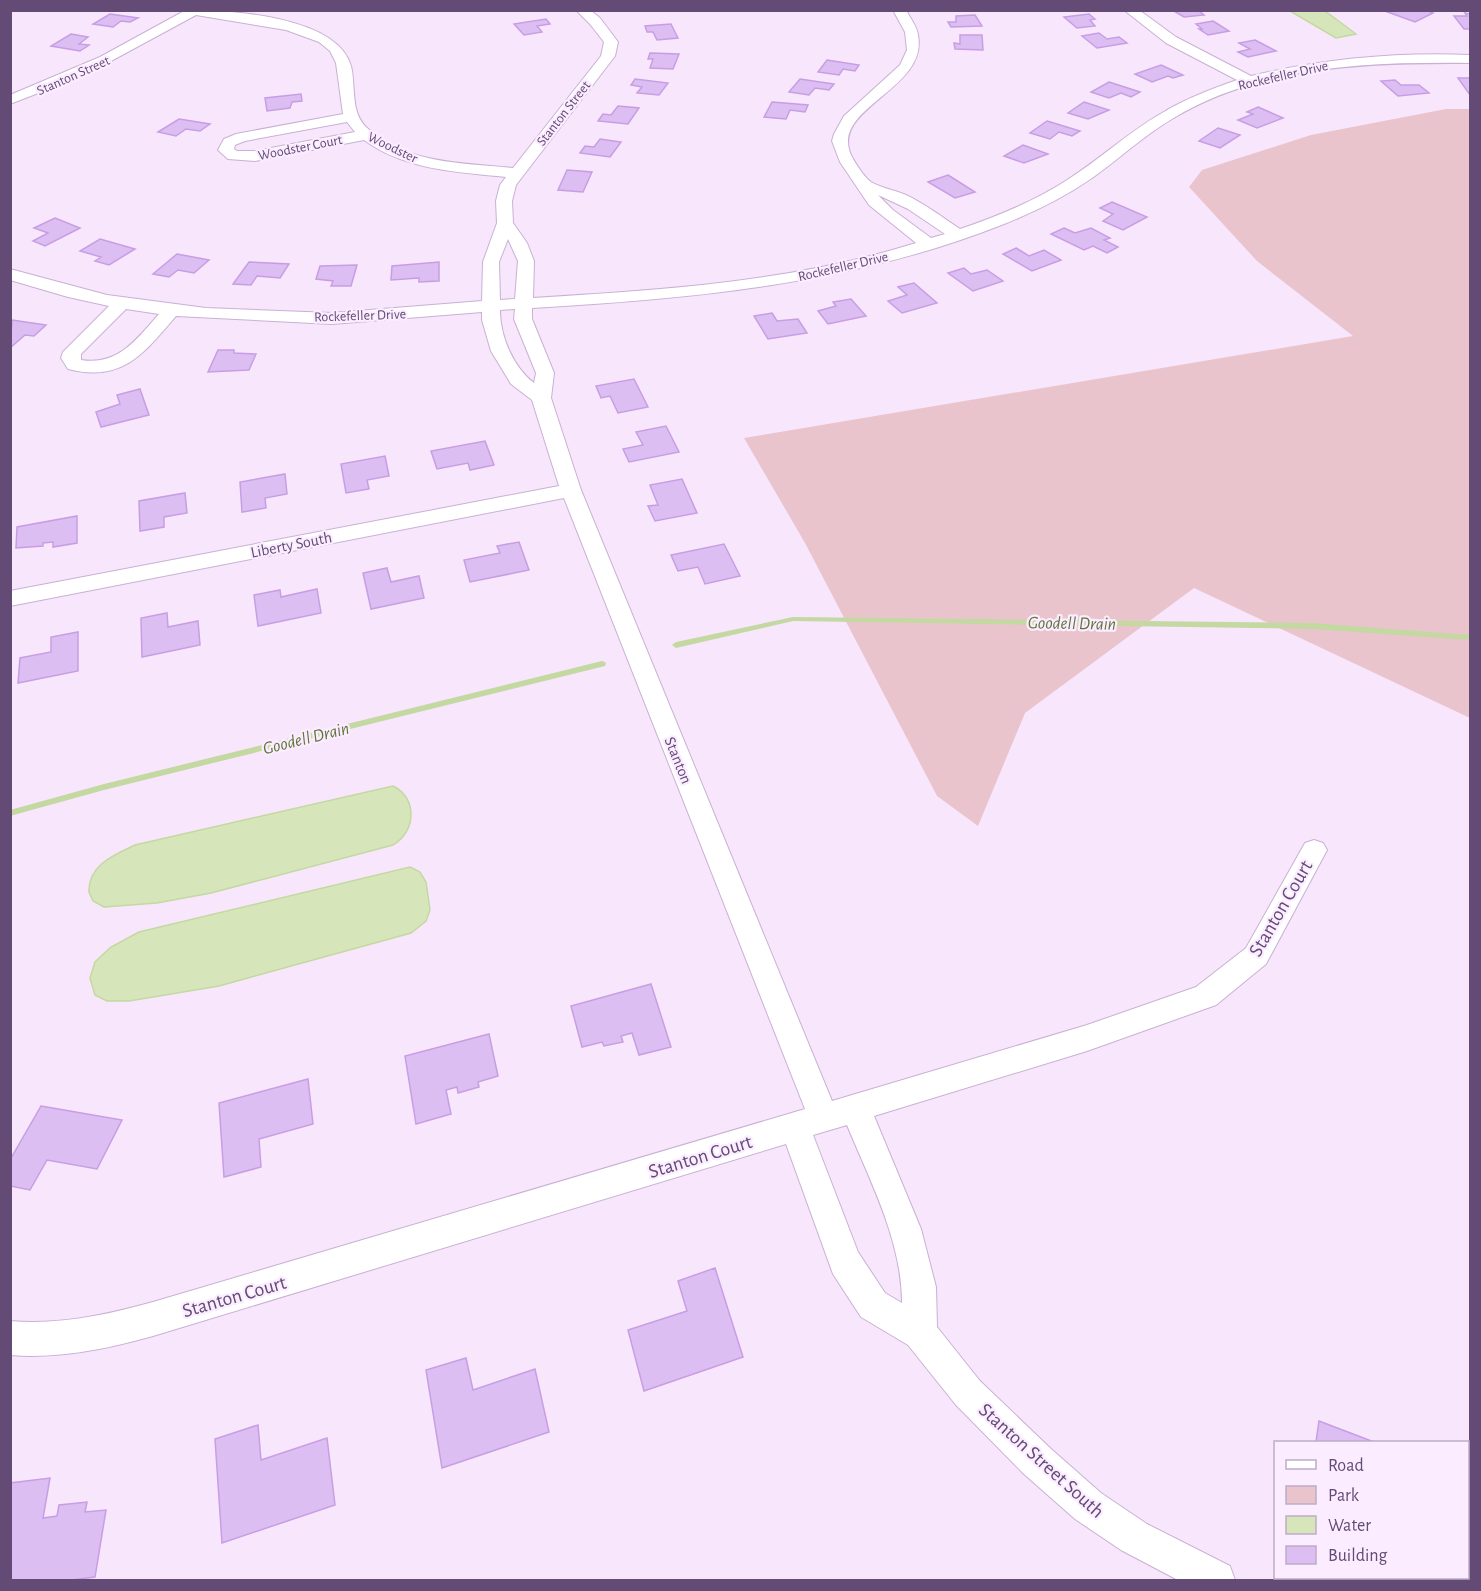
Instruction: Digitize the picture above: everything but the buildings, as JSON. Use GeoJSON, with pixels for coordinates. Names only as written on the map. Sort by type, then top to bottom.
{"type":"FeatureCollection","features":[{"type":"Feature","properties":{"kind":"street","name":"Stanton Street"},"geometry":{"type":"LineString","coordinates":[[541,398],[518,380],[500,351],[491,320],[491,262],[505,223],[504,201],[508,185],[515,173],[608,56],[611,42],[605,32],[582,10]]}},
{"type":"Feature","properties":{"kind":"street"},"geometry":{"type":"LineString","coordinates":[[899,10],[910,27],[915,42],[905,67],[886,90],[859,111],[841,135],[841,144],[854,174],[866,185],[873,201],[929,244]]}},
{"type":"Feature","properties":{"kind":"street"},"geometry":{"type":"LineString","coordinates":[[1130,10],[1171,40],[1249,81]]}},
{"type":"Feature","properties":{"kind":"street","name":"Stanton Street"},"geometry":{"type":"LineString","coordinates":[[10,100],[57,84],[196,11]]}},
{"type":"Feature","properties":{"kind":"street"},"geometry":{"type":"LineString","coordinates":[[196,11],[282,25],[315,35],[334,48],[344,62],[350,117]]}},
{"type":"Feature","properties":{"kind":"street","name":"Rockefeller Drive"},"geometry":{"type":"LineString","coordinates":[[10,274],[59,290],[171,311],[338,318],[741,285],[811,274],[958,235],[1068,187],[1178,109],[1249,81],[1300,69],[1368,60],[1470,59]]}},
{"type":"Feature","properties":{"kind":"street","name":"Woodster"},"geometry":{"type":"LineString","coordinates":[[350,117],[365,135],[403,154],[429,163],[515,173]]}},
{"type":"Feature","properties":{"kind":"street","name":"Woodster Court"},"geometry":{"type":"LineString","coordinates":[[350,117],[241,137],[229,142],[226,150],[233,156],[245,157],[365,135]]}},
{"type":"Feature","properties":{"kind":"street"},"geometry":{"type":"LineString","coordinates":[[866,185],[890,192],[912,203],[958,235]]}},
{"type":"Feature","properties":{"kind":"street"},"geometry":{"type":"LineString","coordinates":[[505,223],[519,243],[526,261],[523,319],[545,373],[541,398]]}},
{"type":"Feature","properties":{"kind":"street"},"geometry":{"type":"LineString","coordinates":[[122,303],[72,352],[70,358],[75,365],[97,369],[122,362],[171,311]]}},
{"type":"Feature","properties":{"kind":"street","name":"Stanton"},"geometry":{"type":"LineString","coordinates":[[541,398],[571,490],[810,1123]]}},
{"type":"Feature","properties":{"kind":"street","name":"Liberty South"},"geometry":{"type":"LineString","coordinates":[[10,599],[571,490]]}},
{"type":"Feature","properties":{"kind":"street","name":"Stanton Court"},"geometry":{"type":"LineString","coordinates":[[10,1338],[24,1341],[80,1336],[198,1307],[1087,1038],[1206,996],[1256,956],[1314,850]]}},
{"type":"Feature","properties":{"kind":"street"},"geometry":{"type":"LineString","coordinates":[[856,1109],[905,1229],[919,1287],[920,1333]]}},
{"type":"Feature","properties":{"kind":"street","name":"Stanton Street South"},"geometry":{"type":"LineString","coordinates":[[810,1123],[845,1262],[873,1305],[920,1333],[968,1393],[1088,1506],[1134,1537],[1216,1581]]}},
{"type":"Feature","properties":{"kind":"green space"},"geometry":{"type":"Polygon","coordinates":[[[1446,109],[1470,109],[1470,718],[1194,588],[1025,713],[978,826],[937,796],[805,543],[744,438],[1353,336],[1257,261],[1189,187],[1202,170],[1311,135],[1446,109]]]}},
{"type":"Feature","properties":{"kind":"water"},"geometry":{"type":"Polygon","coordinates":[[[1290,11],[1325,11],[1356,34],[1336,38],[1290,11]]]}},
{"type":"Feature","properties":{"kind":"water"},"geometry":{"type":"Polygon","coordinates":[[[393,786],[407,798],[411,815],[406,832],[393,845],[211,893],[157,903],[104,907],[93,901],[89,892],[93,875],[98,868],[111,857],[135,845],[393,786]]]}},
{"type":"Feature","properties":{"kind":"water"},"geometry":{"type":"Polygon","coordinates":[[[410,867],[420,872],[426,882],[430,910],[426,921],[411,933],[219,986],[129,1001],[107,1001],[95,995],[90,978],[95,962],[111,947],[139,932],[410,867]]]}},
{"type":"Feature","properties":{"kind":"waterway","name":"Goodell Drain"},"geometry":{"type":"LineString","coordinates":[[676,645],[793,619],[1313,626],[1470,638]]}},
{"type":"Feature","properties":{"kind":"waterway","name":"Goodell Drain"},"geometry":{"type":"LineString","coordinates":[[10,813],[104,787],[602,664]]}}]}
